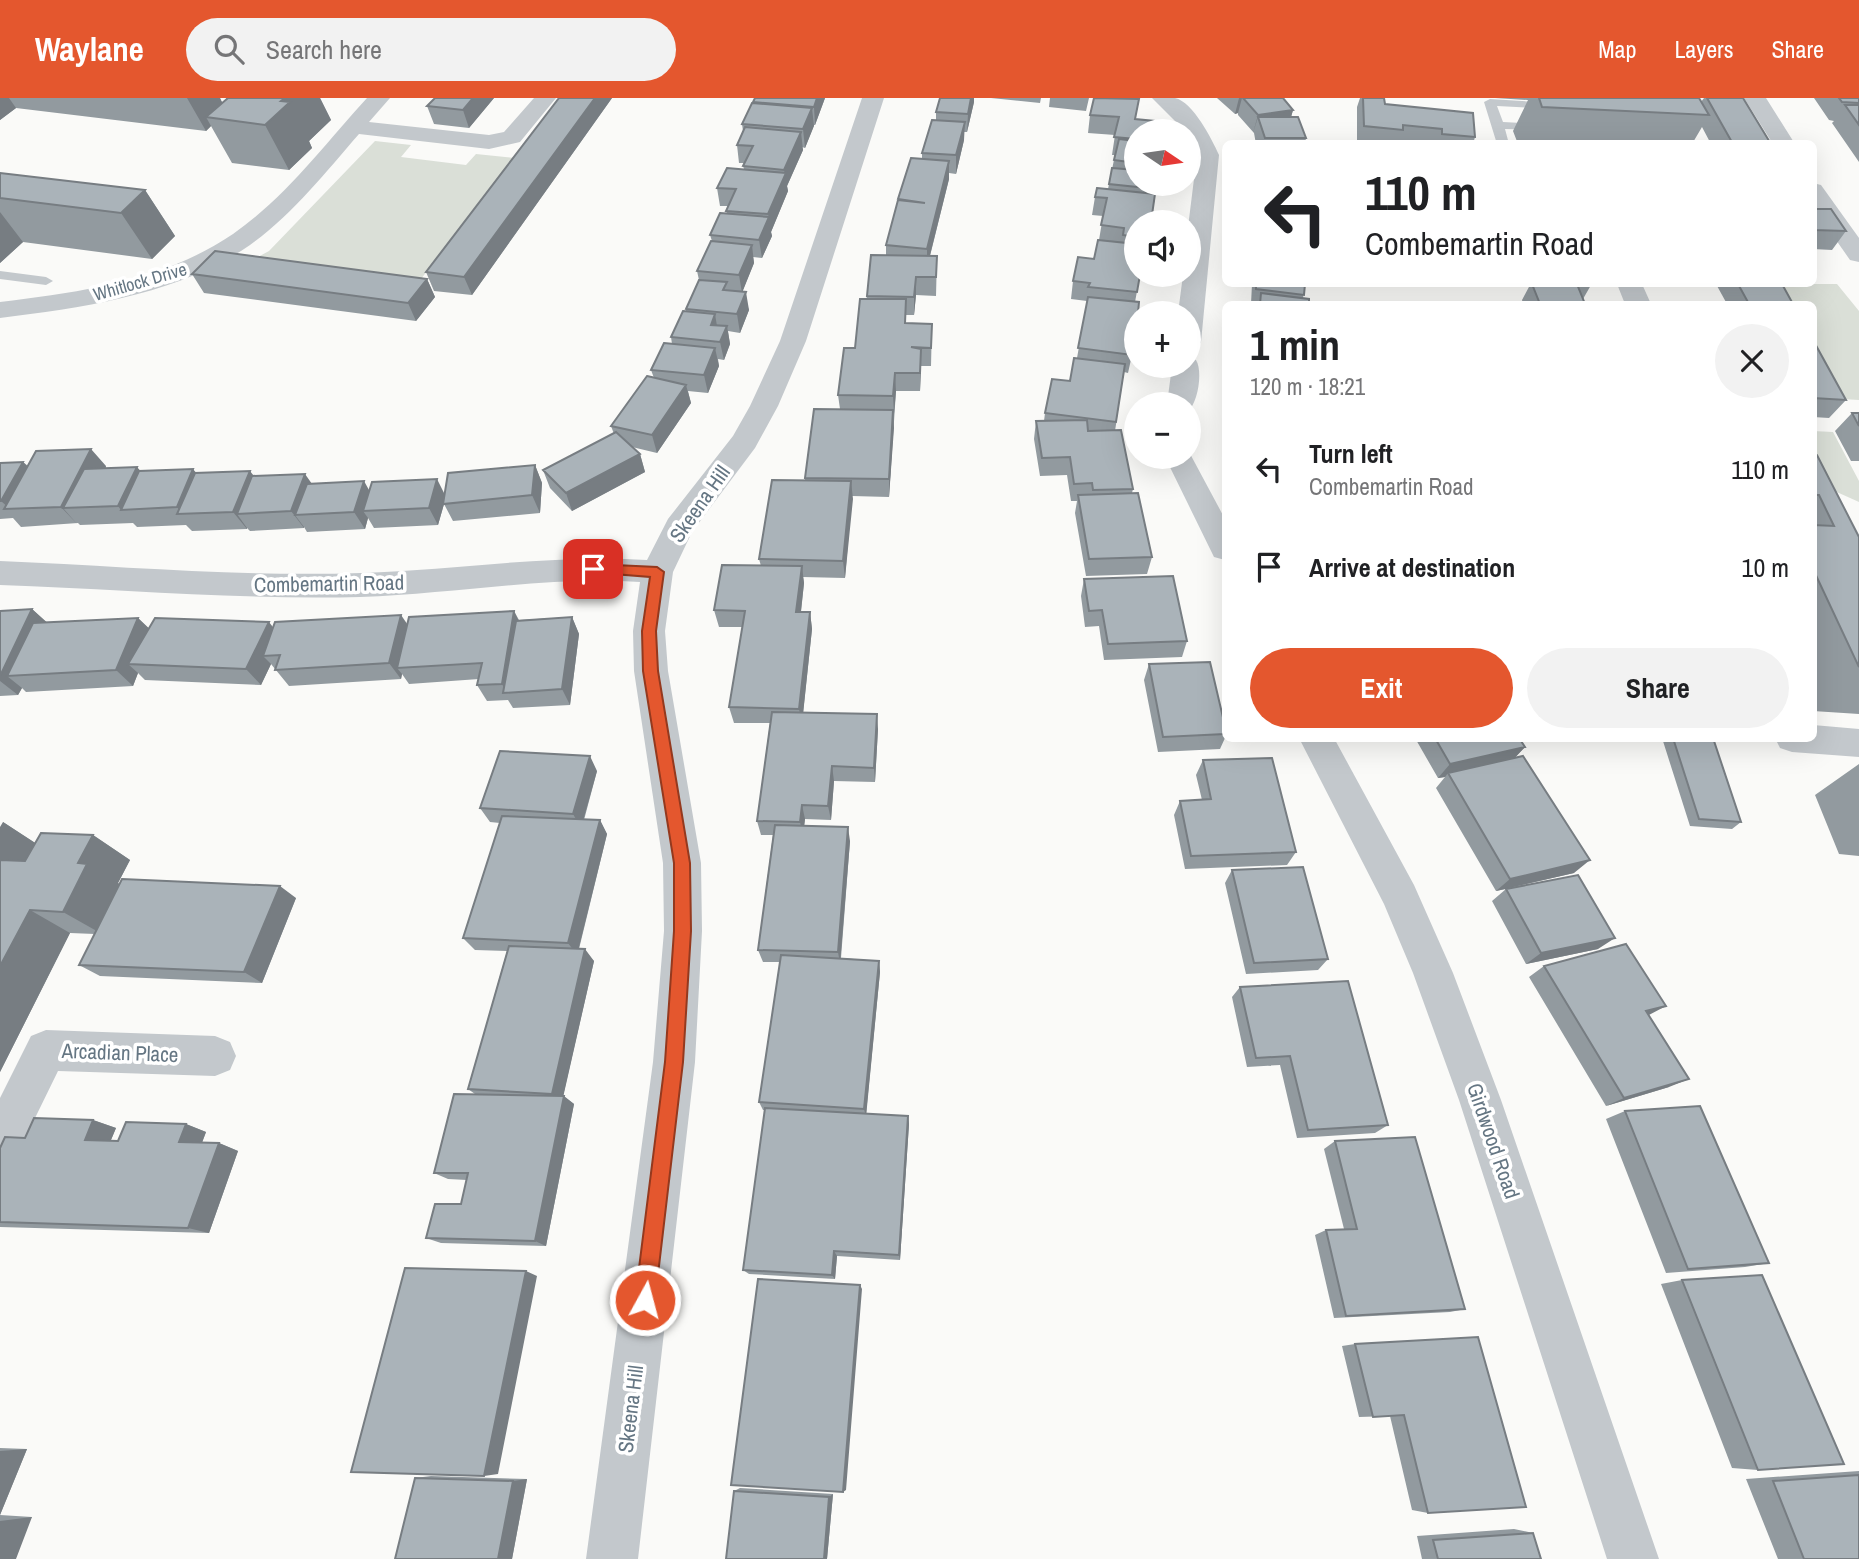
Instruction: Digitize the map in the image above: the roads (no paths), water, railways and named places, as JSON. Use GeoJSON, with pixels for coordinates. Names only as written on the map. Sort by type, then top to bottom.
{"type":"FeatureCollection","features":[{"type":"Feature","properties":{"kind":"street","name":"Whitlock Drive"},"geometry":{"type":"LineString","coordinates":[[0,310],[86,298],[138,287],[184,272],[218,254],[271,216],[379,98]]}},
{"type":"Feature","properties":{"kind":"street"},"geometry":{"type":"LineString","coordinates":[[353,127],[489,142],[512,137],[545,98]]}},
{"type":"Feature","properties":{"kind":"street","name":"Skeena Hill"},"geometry":{"type":"LineString","coordinates":[[612,1559],[674,1062],[683,931],[682,863],[650,671],[649,631],[657,572],[679,527],[745,441],[764,407],[793,341],[873,98]]}},
{"type":"Feature","properties":{"kind":"street"},"geometry":{"type":"LineString","coordinates":[[1163,98],[1180,109],[1197,129],[1208,155],[1192,301]]}},
{"type":"Feature","properties":{"kind":"street"},"geometry":{"type":"LineString","coordinates":[[1755,98],[1781,140]]}},
{"type":"Feature","properties":{"kind":"street"},"geometry":{"type":"LineString","coordinates":[[1817,196],[1859,255]]}},
{"type":"Feature","properties":{"kind":"street"},"geometry":{"type":"LineString","coordinates":[[1185,469],[1222,544]]}},
{"type":"Feature","properties":{"kind":"street","name":"Combemartin Road"},"geometry":{"type":"LineString","coordinates":[[0,573],[286,587],[387,584],[593,569],[657,572]]}},
{"type":"Feature","properties":{"kind":"street"},"geometry":{"type":"LineString","coordinates":[[1817,740],[1859,743]]}},
{"type":"Feature","properties":{"kind":"street","name":"Girdwood Road"},"geometry":{"type":"LineString","coordinates":[[1318,742],[1400,897],[1433,973],[1480,1100],[1633,1559]]}},
{"type":"Feature","properties":{"kind":"street","name":"Arcadian Place"},"geometry":{"type":"LineString","coordinates":[[0,1144],[46,1050],[215,1056]]}},
{"type":"Feature","properties":{"kind":"lane"},"geometry":{"type":"LineString","coordinates":[[1502,140],[1490,103],[1565,106]]}},
{"type":"Feature","properties":{"kind":"lane"},"geometry":{"type":"LineString","coordinates":[[1498,125],[1549,127]]}},
{"type":"Feature","properties":{"kind":"lane"},"geometry":{"type":"LineString","coordinates":[[0,275],[46,281]]}}]}
